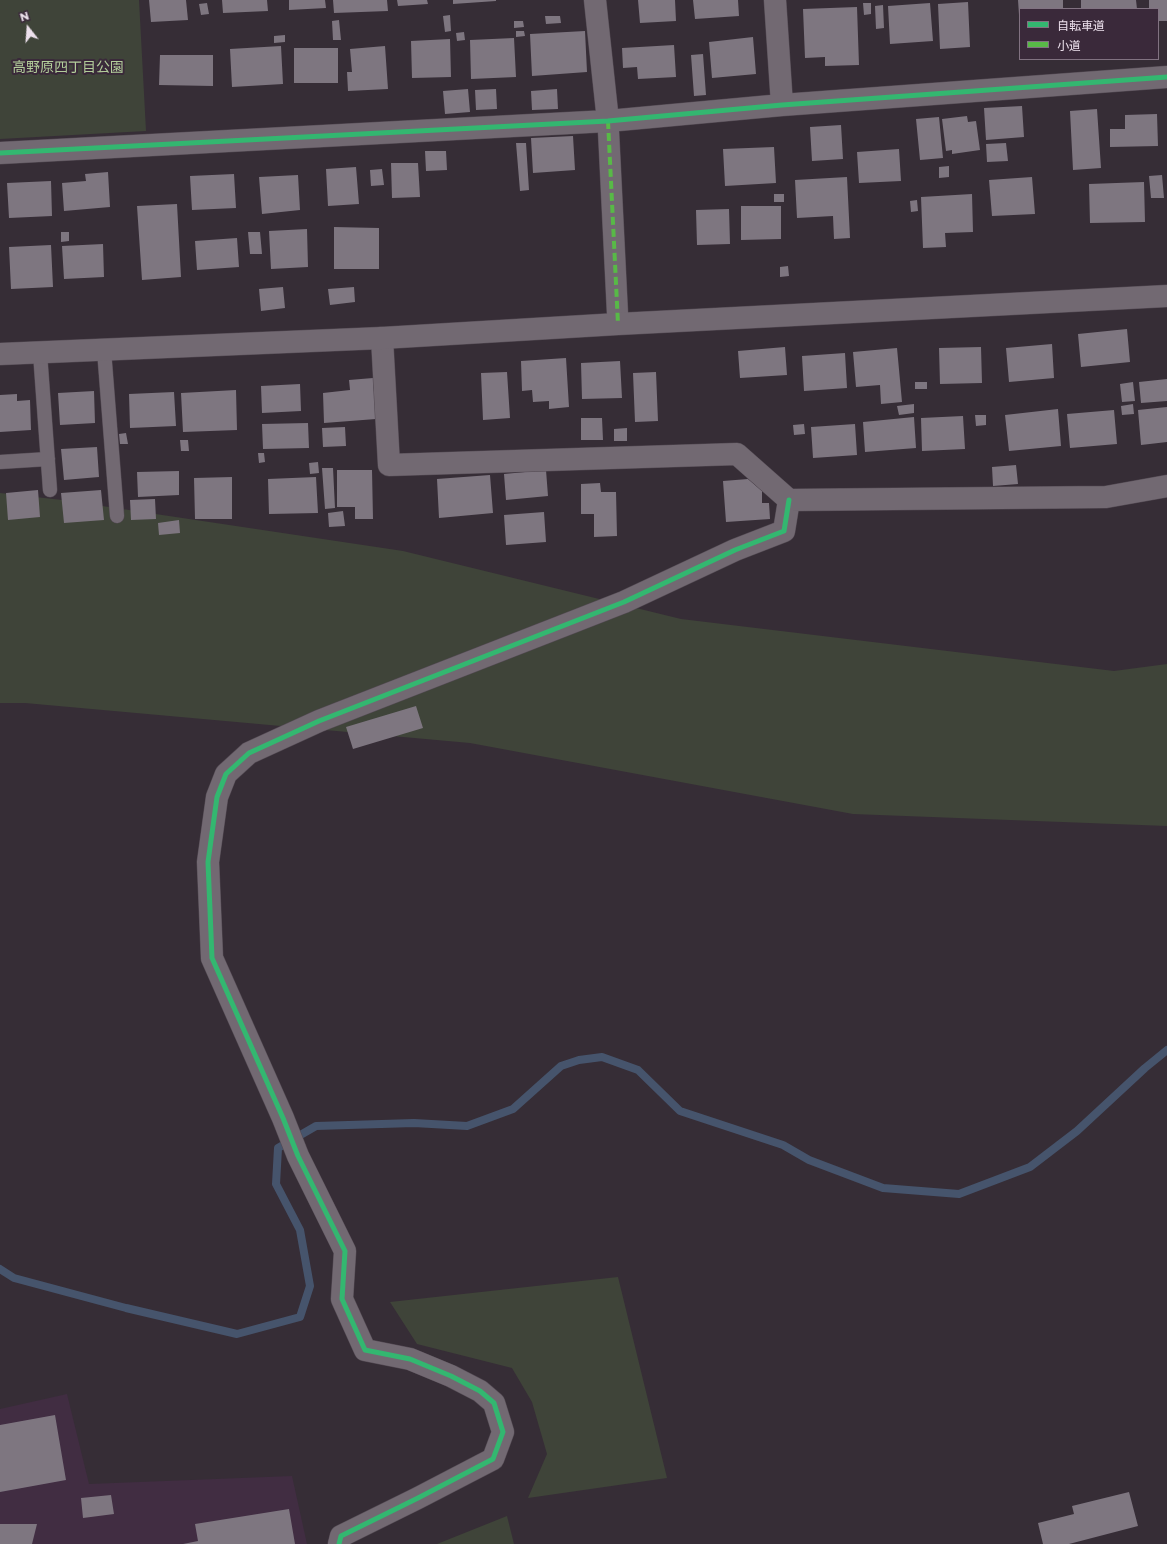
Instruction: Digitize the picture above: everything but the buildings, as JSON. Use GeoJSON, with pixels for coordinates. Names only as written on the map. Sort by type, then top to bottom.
{"type":"FeatureCollection","features":[{"type":"Feature","properties":{"kind":"street"},"geometry":{"type":"LineString","coordinates":[[595,0],[608,121],[618,324]]}},
{"type":"Feature","properties":{"kind":"street"},"geometry":{"type":"LineString","coordinates":[[775,0],[782,105]]}},
{"type":"Feature","properties":{"kind":"street"},"geometry":{"type":"LineString","coordinates":[[0,154],[608,121],[782,105],[1167,77]]}},
{"type":"Feature","properties":{"kind":"street"},"geometry":{"type":"LineString","coordinates":[[0,354],[382,338],[618,324],[1167,296]]}},
{"type":"Feature","properties":{"kind":"street"},"geometry":{"type":"LineString","coordinates":[[382,338],[389,465],[737,454],[789,500],[1106,497],[1167,486]]}},
{"type":"Feature","properties":{"kind":"street"},"geometry":{"type":"LineString","coordinates":[[340,1544],[342,1536],[418,1498],[492,1458],[503,1432],[494,1403],[480,1391],[451,1376],[410,1359],[365,1350],[342,1299],[345,1251],[298,1156],[283,1118],[212,958],[208,862],[217,798],[226,774],[249,753],[319,721],[624,602],[735,550],[784,531],[789,500]]}},
{"type":"Feature","properties":{"kind":"lane"},"geometry":{"type":"LineString","coordinates":[[104,350],[117,516]]}},
{"type":"Feature","properties":{"kind":"lane"},"geometry":{"type":"LineString","coordinates":[[40,353],[50,490]]}},
{"type":"Feature","properties":{"kind":"lane"},"geometry":{"type":"LineString","coordinates":[[0,462],[48,459]]}},
{"type":"Feature","properties":{"kind":"shaded area"},"geometry":{"type":"Polygon","coordinates":[[[67,1394],[89,1484],[292,1476],[307,1544],[0,1544],[0,1409],[67,1394]]]}},
{"type":"Feature","properties":{"kind":"green space","name":"高野原四丁目公園"},"geometry":{"type":"Polygon","coordinates":[[[0,0],[139,0],[146,131],[0,139],[0,0]]]}},
{"type":"Feature","properties":{"kind":"green space"},"geometry":{"type":"Polygon","coordinates":[[[0,493],[62,500],[403,551],[681,619],[1114,671],[1167,664],[1167,826],[853,814],[470,743],[25,703],[0,703],[0,493]]]}},
{"type":"Feature","properties":{"kind":"green space"},"geometry":{"type":"Polygon","coordinates":[[[618,1277],[667,1478],[528,1498],[547,1454],[532,1402],[512,1368],[417,1344],[390,1302],[618,1277]]]}},
{"type":"Feature","properties":{"kind":"green space"},"geometry":{"type":"Polygon","coordinates":[[[507,1516],[514,1544],[437,1544],[507,1516]]]}},
{"type":"Feature","properties":{"kind":"waterway"},"geometry":{"type":"LineString","coordinates":[[0,1269],[14,1278],[126,1308],[237,1334],[300,1317],[310,1286],[300,1230],[276,1184],[278,1148],[316,1126],[414,1123],[467,1126],[513,1109],[561,1066],[579,1060],[602,1057],[638,1070],[680,1111],[783,1145],[809,1160],[883,1188],[959,1194],[1030,1167],[1077,1131],[1145,1068],[1167,1050]]}},
{"type":"Feature","properties":{"kind":"marked path"},"geometry":{"type":"LineString","coordinates":[[608,121],[618,324]]}},
{"type":"Feature","properties":{"kind":"cycle path"},"geometry":{"type":"LineString","coordinates":[[0,153],[608,121],[782,105],[1167,77]]}},
{"type":"Feature","properties":{"kind":"cycle path"},"geometry":{"type":"LineString","coordinates":[[339,1544],[341,1536],[493,1459],[503,1432],[494,1403],[480,1391],[451,1376],[410,1359],[365,1350],[342,1299],[345,1251],[298,1156],[283,1118],[212,958],[208,862],[217,797],[226,774],[249,753],[319,721],[624,602],[735,550],[784,531],[789,500]]}}]}
